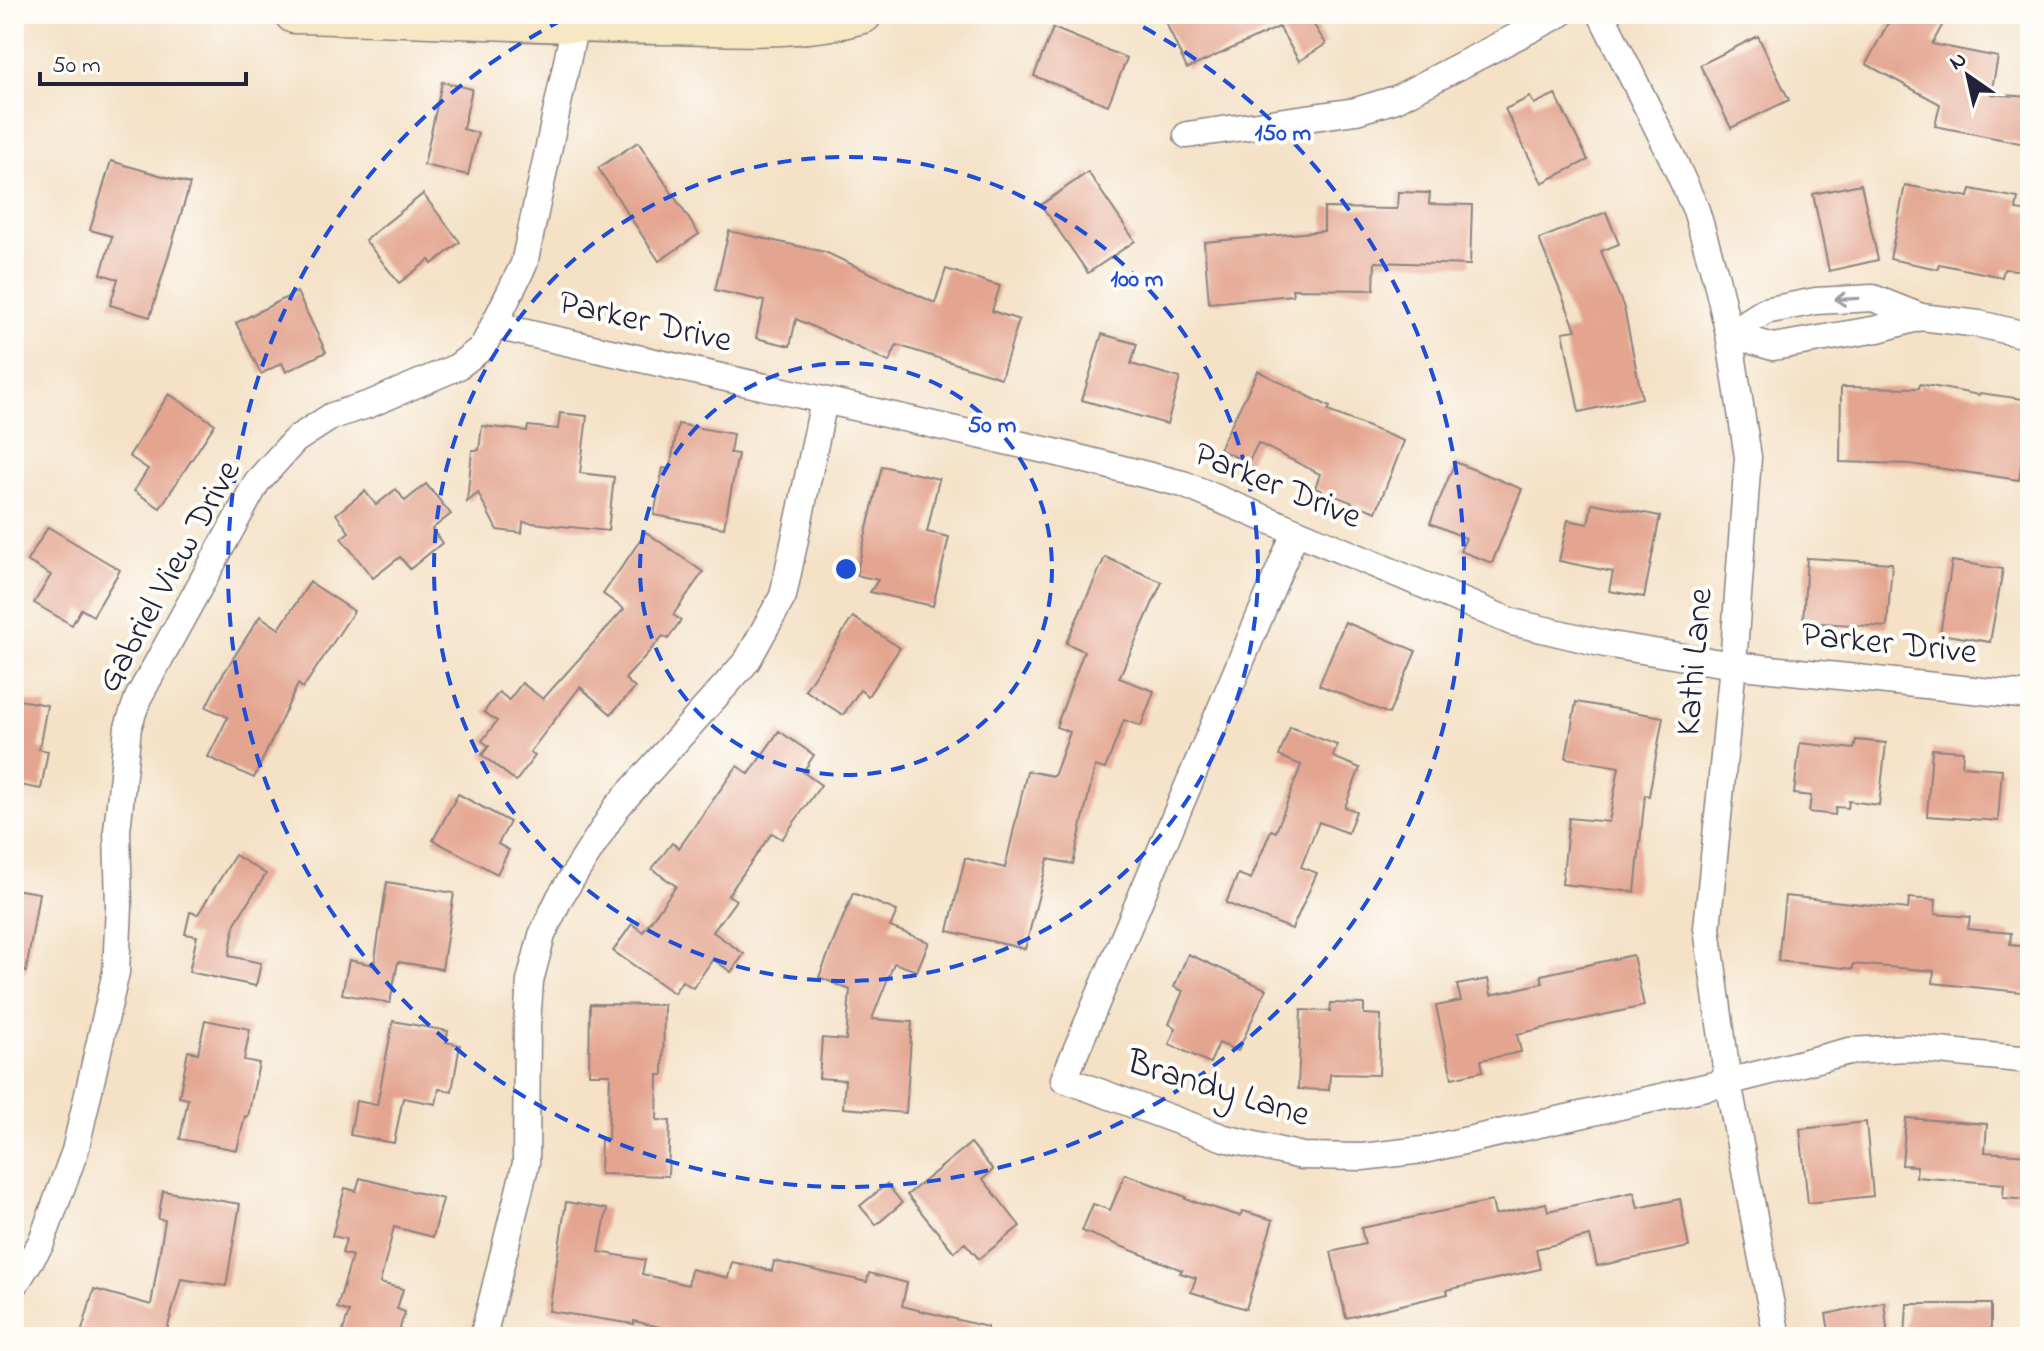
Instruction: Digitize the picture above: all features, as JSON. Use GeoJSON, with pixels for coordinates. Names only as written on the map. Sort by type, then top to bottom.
{"type":"FeatureCollection","features":[{"type":"Feature","properties":{"kind":"street"},"geometry":{"type":"LineString","coordinates":[[294,14],[770,27],[816,23],[863,14]]}},
{"type":"Feature","properties":{"kind":"street"},"geometry":{"type":"LineString","coordinates":[[1187,135],[1356,111],[1396,99],[1560,14]]}},
{"type":"Feature","properties":{"kind":"street","name":"Kathi Lane"},"geometry":{"type":"LineString","coordinates":[[1601,14],[1696,210],[1729,334],[1748,457],[1733,665],[1707,928],[1728,1082],[1777,1337]]}},
{"type":"Feature","properties":{"kind":"street","name":"Gabriel View Drive"},"geometry":{"type":"LineString","coordinates":[[14,1286],[41,1243],[75,1151],[116,972],[119,906],[117,831],[128,727],[138,698],[257,482],[295,440],[332,416],[370,404],[457,367],[483,347],[524,264],[575,24]]}},
{"type":"Feature","properties":{"kind":"street"},"geometry":{"type":"LineString","coordinates":[[1729,334],[1765,311],[1816,301],[1873,298],[1921,317],[1979,324],[2030,336]]}},
{"type":"Feature","properties":{"kind":"street"},"geometry":{"type":"LineString","coordinates":[[1729,334],[1773,347],[1878,329],[1921,317]]}},
{"type":"Feature","properties":{"kind":"street","name":"Parker Drive"},"geometry":{"type":"LineString","coordinates":[[495,326],[1183,484],[1512,622],[1605,644],[1733,665],[2030,696]]}},
{"type":"Feature","properties":{"kind":"street"},"geometry":{"type":"LineString","coordinates":[[483,1337],[526,1163],[530,981],[542,935],[560,897],[617,807],[747,661],[783,596],[824,401]]}},
{"type":"Feature","properties":{"kind":"street","name":"Brandy Lane"},"geometry":{"type":"LineString","coordinates":[[1295,533],[1064,1079],[1224,1138],[1302,1156],[1362,1157],[1423,1150],[1728,1082],[1849,1051],[1908,1048],[2030,1060]]}},
{"type":"Feature","properties":{"kind":"building"},"geometry":{"type":"Polygon","coordinates":[[[1162,14],[1307,14],[1326,44],[1299,61],[1279,27],[1187,69],[1162,14]]]}},
{"type":"Feature","properties":{"kind":"building"},"geometry":{"type":"Polygon","coordinates":[[[1893,14],[1925,14],[1943,24],[1932,44],[1998,57],[1991,94],[2030,97],[2030,145],[1935,126],[1940,104],[1866,64],[1893,14]]]}},
{"type":"Feature","properties":{"kind":"building"},"geometry":{"type":"Polygon","coordinates":[[[1053,28],[1127,58],[1108,105],[1034,76],[1053,28]]]}},
{"type":"Feature","properties":{"kind":"building"},"geometry":{"type":"Polygon","coordinates":[[[1758,36],[1789,100],[1731,128],[1700,65],[1758,36]]]}},
{"type":"Feature","properties":{"kind":"building"},"geometry":{"type":"Polygon","coordinates":[[[442,82],[472,89],[463,129],[478,133],[468,175],[424,165],[442,82]]]}},
{"type":"Feature","properties":{"kind":"building"},"geometry":{"type":"Polygon","coordinates":[[[1555,94],[1588,160],[1542,183],[1505,109],[1530,97],[1534,104],[1555,94]]]}},
{"type":"Feature","properties":{"kind":"building"},"geometry":{"type":"Polygon","coordinates":[[[638,142],[699,234],[659,261],[598,168],[638,142]]]}},
{"type":"Feature","properties":{"kind":"building"},"geometry":{"type":"Polygon","coordinates":[[[111,161],[190,184],[150,317],[110,305],[118,279],[101,274],[112,236],[90,230],[111,161]]]}},
{"type":"Feature","properties":{"kind":"building"},"geometry":{"type":"Polygon","coordinates":[[[1088,172],[1135,241],[1088,273],[1041,205],[1088,172]]]}},
{"type":"Feature","properties":{"kind":"building"},"geometry":{"type":"Polygon","coordinates":[[[1861,184],[1878,260],[1829,271],[1813,194],[1861,184]]]}},
{"type":"Feature","properties":{"kind":"building"},"geometry":{"type":"Polygon","coordinates":[[[1905,185],[1969,197],[1971,189],[2018,198],[2016,210],[2030,212],[2030,271],[2004,269],[2002,277],[1939,264],[1938,269],[1890,259],[1905,185]]]}},
{"type":"Feature","properties":{"kind":"building"},"geometry":{"type":"Polygon","coordinates":[[[1398,192],[1430,193],[1429,204],[1472,205],[1470,265],[1375,262],[1374,290],[1292,289],[1293,295],[1209,303],[1204,242],[1324,231],[1324,208],[1397,209],[1398,192]]]}},
{"type":"Feature","properties":{"kind":"building"},"geometry":{"type":"Polygon","coordinates":[[[423,194],[460,242],[432,264],[429,260],[399,283],[365,240],[423,194]]]}},
{"type":"Feature","properties":{"kind":"building"},"geometry":{"type":"Polygon","coordinates":[[[1606,212],[1619,244],[1601,251],[1624,308],[1642,398],[1579,412],[1563,332],[1576,330],[1539,239],[1606,212]]]}},
{"type":"Feature","properties":{"kind":"building"},"geometry":{"type":"Polygon","coordinates":[[[729,231],[825,252],[935,303],[946,269],[1000,286],[992,311],[1019,320],[1001,378],[897,345],[889,362],[796,319],[790,346],[756,338],[764,301],[715,290],[729,231]]]}},
{"type":"Feature","properties":{"kind":"building"},"geometry":{"type":"Polygon","coordinates":[[[297,292],[326,352],[286,372],[282,363],[261,374],[236,323],[297,292]]]}},
{"type":"Feature","properties":{"kind":"building"},"geometry":{"type":"Polygon","coordinates":[[[1102,334],[1137,344],[1131,364],[1180,378],[1167,424],[1082,400],[1102,334]]]}},
{"type":"Feature","properties":{"kind":"building"},"geometry":{"type":"Polygon","coordinates":[[[1258,371],[1330,407],[1328,411],[1404,441],[1376,512],[1315,488],[1320,474],[1258,443],[1248,463],[1219,449],[1258,371]]]}},
{"type":"Feature","properties":{"kind":"building"},"geometry":{"type":"Polygon","coordinates":[[[1920,384],[2030,400],[2019,480],[1910,464],[1840,462],[1841,387],[1919,388],[1920,384]]]}},
{"type":"Feature","properties":{"kind":"building"},"geometry":{"type":"Polygon","coordinates":[[[169,394],[215,424],[160,508],[134,491],[148,469],[129,456],[169,394]]]}},
{"type":"Feature","properties":{"kind":"building"},"geometry":{"type":"Polygon","coordinates":[[[560,413],[587,416],[580,473],[614,477],[608,531],[523,522],[522,533],[497,530],[478,493],[467,502],[472,450],[479,450],[482,426],[527,431],[528,426],[558,429],[560,413]]]}},
{"type":"Feature","properties":{"kind":"building"},"geometry":{"type":"Polygon","coordinates":[[[678,424],[733,434],[730,453],[738,454],[724,528],[654,515],[663,468],[670,469],[678,424]]]}},
{"type":"Feature","properties":{"kind":"building"},"geometry":{"type":"Polygon","coordinates":[[[1455,462],[1522,489],[1492,563],[1460,551],[1466,538],[1430,523],[1455,462]]]}},
{"type":"Feature","properties":{"kind":"building"},"geometry":{"type":"Polygon","coordinates":[[[882,466],[939,479],[927,532],[949,537],[933,606],[870,592],[878,580],[856,575],[882,466]]]}},
{"type":"Feature","properties":{"kind":"building"},"geometry":{"type":"Polygon","coordinates":[[[426,484],[451,514],[432,529],[442,543],[410,569],[400,557],[373,578],[341,538],[349,532],[336,514],[365,491],[376,505],[396,489],[405,501],[426,484]]]}},
{"type":"Feature","properties":{"kind":"building"},"geometry":{"type":"Polygon","coordinates":[[[1592,503],[1660,516],[1644,597],[1609,591],[1613,572],[1559,561],[1568,520],[1588,524],[1592,503]]]}},
{"type":"Feature","properties":{"kind":"building"},"geometry":{"type":"Polygon","coordinates":[[[48,527],[120,570],[93,616],[81,609],[72,625],[34,603],[51,575],[27,561],[48,527]]]}},
{"type":"Feature","properties":{"kind":"building"},"geometry":{"type":"Polygon","coordinates":[[[646,532],[703,572],[673,615],[681,620],[668,639],[663,636],[625,679],[635,688],[611,714],[580,687],[530,752],[535,756],[516,781],[482,755],[489,746],[482,741],[497,721],[484,712],[499,692],[509,700],[522,683],[543,699],[624,609],[603,594],[646,532]]]}},
{"type":"Feature","properties":{"kind":"building"},"geometry":{"type":"Polygon","coordinates":[[[1105,557],[1162,582],[1119,678],[1154,691],[1141,726],[1124,720],[1105,769],[1095,766],[1073,864],[1048,859],[1025,949],[948,931],[965,858],[1005,868],[1027,771],[1054,776],[1070,732],[1056,727],[1084,651],[1066,643],[1105,557]]]}},
{"type":"Feature","properties":{"kind":"building"},"geometry":{"type":"Polygon","coordinates":[[[1807,558],[1892,563],[1887,627],[1803,622],[1807,558]]]}},
{"type":"Feature","properties":{"kind":"building"},"geometry":{"type":"Polygon","coordinates":[[[1952,561],[2003,569],[1990,642],[1940,634],[1952,561]]]}},
{"type":"Feature","properties":{"kind":"building"},"geometry":{"type":"Polygon","coordinates":[[[310,582],[354,611],[303,688],[298,684],[254,778],[208,757],[228,717],[206,707],[260,616],[279,629],[310,582]]]}},
{"type":"Feature","properties":{"kind":"building"},"geometry":{"type":"Polygon","coordinates":[[[853,617],[900,648],[868,696],[860,690],[843,715],[805,690],[853,617]]]}},
{"type":"Feature","properties":{"kind":"building"},"geometry":{"type":"Polygon","coordinates":[[[1345,622],[1416,651],[1389,714],[1319,685],[1345,622]]]}},
{"type":"Feature","properties":{"kind":"building"},"geometry":{"type":"Polygon","coordinates":[[[14,699],[47,705],[39,749],[48,751],[41,789],[14,784],[14,699]]]}},
{"type":"Feature","properties":{"kind":"building"},"geometry":{"type":"Polygon","coordinates":[[[1576,702],[1663,717],[1649,796],[1645,795],[1635,892],[1562,884],[1569,818],[1609,822],[1619,767],[1566,758],[1576,702]]]}},
{"type":"Feature","properties":{"kind":"building"},"geometry":{"type":"Polygon","coordinates":[[[1290,727],[1337,745],[1333,757],[1360,768],[1345,807],[1356,811],[1348,833],[1319,822],[1301,867],[1317,873],[1292,929],[1226,903],[1238,874],[1251,879],[1271,830],[1276,832],[1301,765],[1279,756],[1290,727]]]}},
{"type":"Feature","properties":{"kind":"building"},"geometry":{"type":"Polygon","coordinates":[[[779,731],[814,755],[803,772],[821,785],[782,839],[772,833],[728,895],[736,900],[713,932],[744,954],[731,972],[713,959],[693,988],[682,981],[674,993],[613,951],[632,924],[643,932],[676,886],[652,869],[672,843],[679,848],[737,766],[749,774],[779,731]]]}},
{"type":"Feature","properties":{"kind":"building"},"geometry":{"type":"Polygon","coordinates":[[[1856,740],[1886,743],[1879,805],[1849,801],[1848,808],[1836,807],[1835,815],[1809,812],[1811,796],[1794,794],[1800,743],[1854,749],[1856,740]]]}},
{"type":"Feature","properties":{"kind":"building"},"geometry":{"type":"Polygon","coordinates":[[[1932,749],[1963,751],[1962,766],[2002,769],[1998,821],[1927,816],[1932,749]]]}},
{"type":"Feature","properties":{"kind":"building"},"geometry":{"type":"Polygon","coordinates":[[[458,794],[510,822],[498,844],[509,850],[497,874],[433,840],[458,794]]]}},
{"type":"Feature","properties":{"kind":"building"},"geometry":{"type":"Polygon","coordinates":[[[235,855],[266,874],[235,923],[229,956],[261,963],[256,986],[189,972],[197,936],[185,934],[190,912],[198,914],[235,855]]]}},
{"type":"Feature","properties":{"kind":"building"},"geometry":{"type":"Polygon","coordinates":[[[387,882],[454,893],[442,969],[398,962],[390,1003],[342,994],[349,960],[374,965],[387,882]]]}},
{"type":"Feature","properties":{"kind":"building"},"geometry":{"type":"Polygon","coordinates":[[[14,889],[39,893],[26,972],[14,971],[14,889]]]}},
{"type":"Feature","properties":{"kind":"building"},"geometry":{"type":"Polygon","coordinates":[[[853,893],[897,911],[890,927],[929,942],[917,971],[894,963],[872,1019],[912,1022],[906,1113],[843,1108],[845,1080],[819,1078],[822,1038],[846,1040],[850,990],[819,977],[853,893]]]}},
{"type":"Feature","properties":{"kind":"building"},"geometry":{"type":"Polygon","coordinates":[[[1785,896],[1908,909],[1909,898],[1936,900],[1935,914],[1970,917],[1968,929],[2011,933],[2010,945],[2030,947],[2030,993],[1933,983],[1934,971],[1853,964],[1853,969],[1778,961],[1785,896]]]}},
{"type":"Feature","properties":{"kind":"building"},"geometry":{"type":"Polygon","coordinates":[[[1188,954],[1266,989],[1238,1051],[1219,1043],[1210,1063],[1169,1044],[1176,1028],[1169,1024],[1183,991],[1174,987],[1188,954]]]}},
{"type":"Feature","properties":{"kind":"building"},"geometry":{"type":"Polygon","coordinates":[[[1633,955],[1644,1006],[1517,1034],[1521,1052],[1481,1060],[1483,1071],[1452,1078],[1436,1006],[1461,1001],[1457,985],[1488,979],[1491,995],[1543,983],[1541,975],[1633,955]]]}},
{"type":"Feature","properties":{"kind":"building"},"geometry":{"type":"Polygon","coordinates":[[[1331,1003],[1364,1004],[1364,1014],[1381,1015],[1379,1075],[1330,1074],[1329,1090],[1298,1089],[1301,1010],[1330,1011],[1331,1003]]]}},
{"type":"Feature","properties":{"kind":"building"},"geometry":{"type":"Polygon","coordinates":[[[590,1004],[664,1005],[663,1075],[658,1075],[657,1120],[670,1121],[668,1176],[600,1174],[601,1138],[608,1139],[610,1074],[589,1074],[590,1004]]]}},
{"type":"Feature","properties":{"kind":"building"},"geometry":{"type":"Polygon","coordinates":[[[205,1020],[250,1029],[244,1060],[259,1063],[248,1117],[245,1116],[237,1150],[180,1139],[188,1099],[179,1097],[188,1051],[198,1053],[205,1020]]]}},
{"type":"Feature","properties":{"kind":"building"},"geometry":{"type":"Polygon","coordinates":[[[393,1021],[448,1031],[446,1042],[460,1045],[452,1091],[439,1089],[436,1104],[403,1098],[394,1143],[350,1135],[356,1101],[377,1105],[393,1021]]]}},
{"type":"Feature","properties":{"kind":"building"},"geometry":{"type":"Polygon","coordinates":[[[1906,1118],[1987,1124],[1985,1152],[2030,1155],[2030,1200],[2003,1198],[2004,1184],[1916,1177],[1917,1166],[1902,1165],[1906,1118]]]}},
{"type":"Feature","properties":{"kind":"building"},"geometry":{"type":"Polygon","coordinates":[[[1866,1122],[1873,1196],[1808,1203],[1800,1129],[1866,1122]]]}},
{"type":"Feature","properties":{"kind":"building"},"geometry":{"type":"Polygon","coordinates":[[[971,1143],[993,1170],[983,1179],[1020,1226],[979,1259],[965,1243],[954,1252],[907,1195],[971,1143]]]}},
{"type":"Feature","properties":{"kind":"building"},"geometry":{"type":"Polygon","coordinates":[[[1125,1174],[1185,1199],[1240,1216],[1243,1211],[1273,1220],[1246,1309],[1191,1292],[1196,1278],[1180,1273],[1182,1270],[1082,1231],[1093,1204],[1110,1210],[1125,1174]]]}},
{"type":"Feature","properties":{"kind":"building"},"geometry":{"type":"Polygon","coordinates":[[[360,1178],[443,1199],[433,1237],[394,1227],[380,1283],[403,1289],[397,1309],[405,1312],[397,1337],[341,1337],[349,1312],[337,1308],[352,1256],[342,1253],[346,1239],[332,1236],[345,1188],[356,1191],[360,1178]]]}},
{"type":"Feature","properties":{"kind":"building"},"geometry":{"type":"Polygon","coordinates":[[[887,1184],[902,1203],[876,1225],[860,1206],[887,1184]]]}},
{"type":"Feature","properties":{"kind":"building"},"geometry":{"type":"Polygon","coordinates":[[[163,1191],[240,1204],[226,1286],[181,1279],[165,1337],[80,1337],[94,1289],[151,1305],[165,1220],[158,1219],[163,1191]]]}},
{"type":"Feature","properties":{"kind":"building"},"geometry":{"type":"Polygon","coordinates":[[[1634,1192],[1638,1208],[1680,1199],[1689,1247],[1597,1266],[1590,1236],[1536,1249],[1540,1269],[1447,1290],[1448,1294],[1346,1318],[1331,1252],[1365,1244],[1361,1228],[1492,1201],[1495,1215],[1546,1203],[1548,1211],[1634,1192]]]}},
{"type":"Feature","properties":{"kind":"building"},"geometry":{"type":"Polygon","coordinates":[[[566,1202],[607,1209],[599,1252],[645,1260],[642,1274],[688,1285],[691,1269],[728,1278],[732,1262],[772,1271],[774,1261],[867,1282],[869,1273],[907,1283],[902,1306],[987,1327],[986,1337],[823,1337],[797,1331],[795,1337],[702,1337],[634,1321],[634,1324],[549,1311],[566,1202]]]}},
{"type":"Feature","properties":{"kind":"building"},"geometry":{"type":"Polygon","coordinates":[[[1884,1302],[1888,1337],[1830,1337],[1826,1314],[1884,1302]]]}},
{"type":"Feature","properties":{"kind":"building"},"geometry":{"type":"Polygon","coordinates":[[[1907,1304],[1991,1304],[1991,1337],[1905,1337],[1907,1304]]]}}]}
